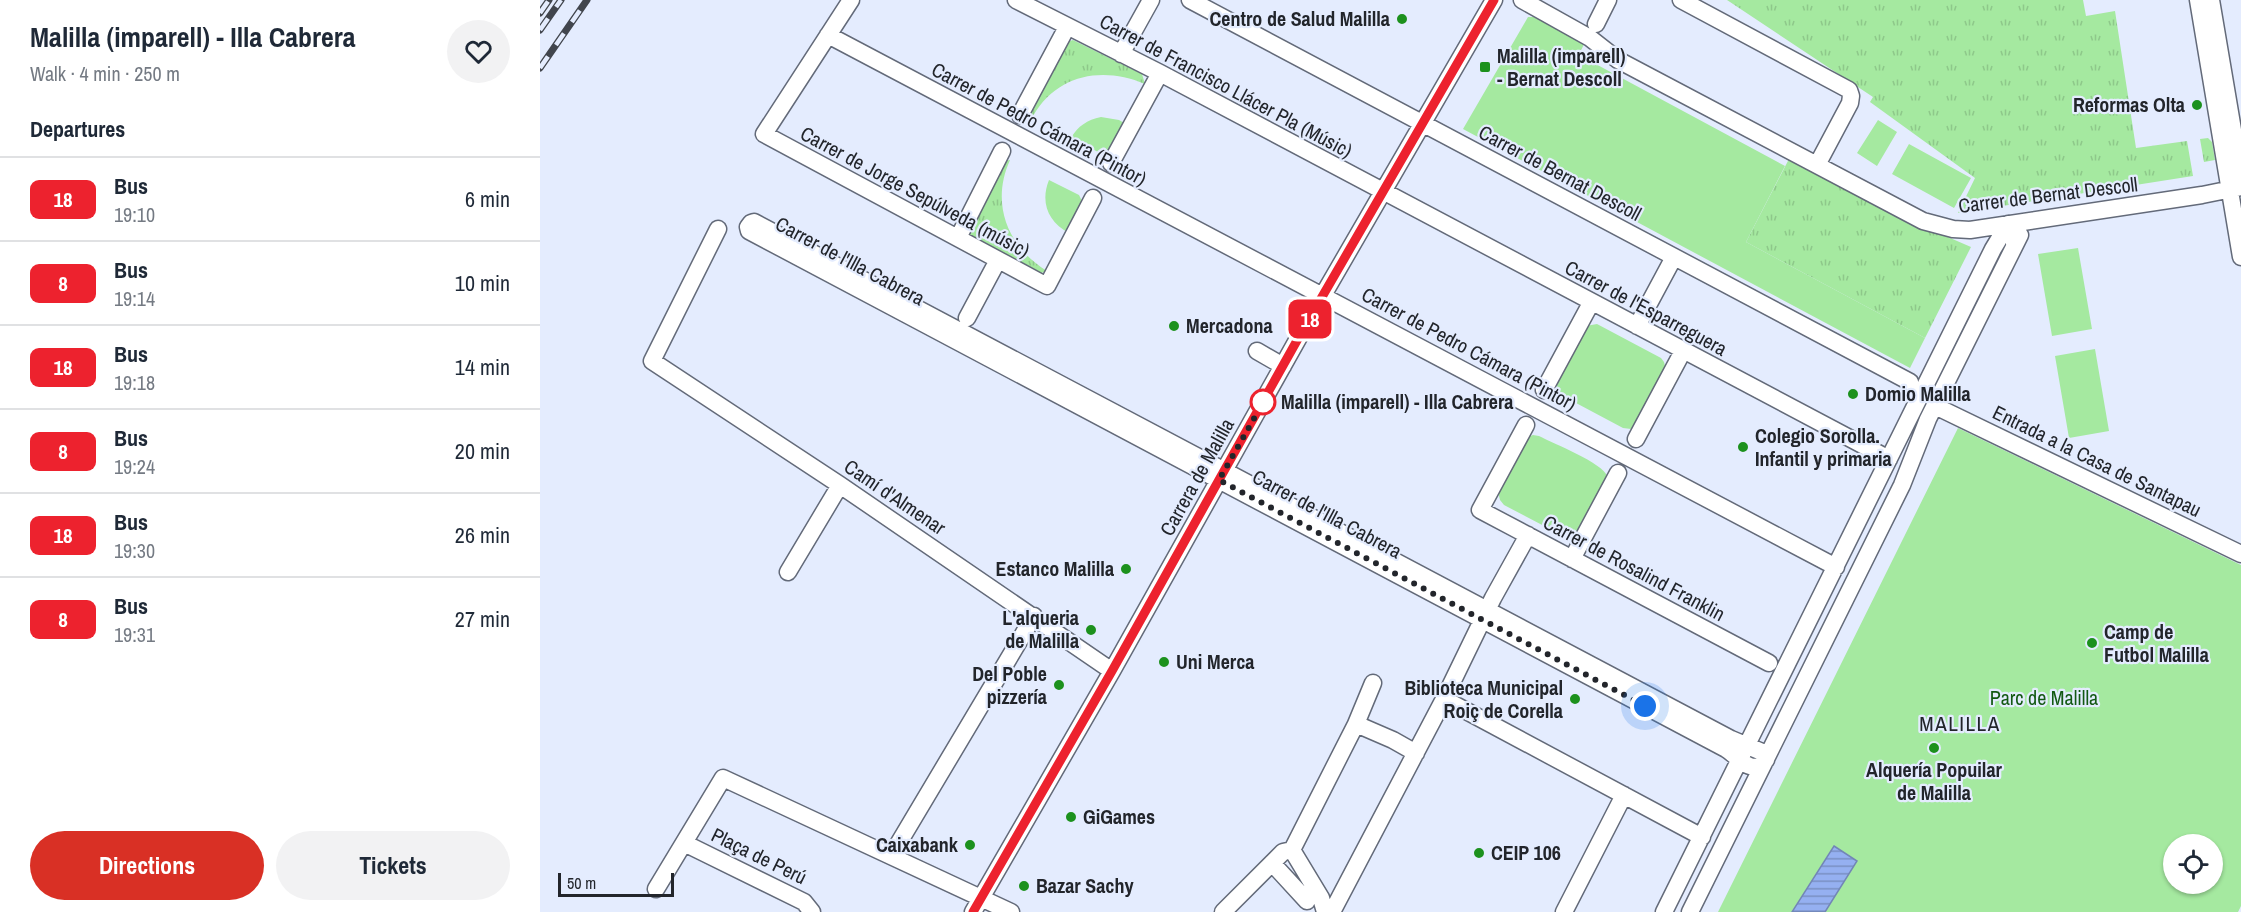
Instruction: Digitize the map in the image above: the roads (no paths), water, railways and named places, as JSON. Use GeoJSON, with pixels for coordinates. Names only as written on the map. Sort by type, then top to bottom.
{"type":"FeatureCollection","features":[{"type":"Feature","properties":{"kind":"street"},"geometry":{"type":"LineString","coordinates":[[828,35],[851,0]]}},
{"type":"Feature","properties":{"kind":"street","name":"Carrer de Francisco Llácer Pla (Músic)"},"geometry":{"type":"LineString","coordinates":[[1016,0],[1160,73],[1384,192]]}},
{"type":"Feature","properties":{"kind":"street"},"geometry":{"type":"LineString","coordinates":[[1122,54],[1151,0]]}},
{"type":"Feature","properties":{"kind":"street","name":"Carrer de Bernat Descoll"},"geometry":{"type":"LineString","coordinates":[[1190,0],[1910,382]]}},
{"type":"Feature","properties":{"kind":"street","name":"Carrera de Malilla"},"geometry":{"type":"LineString","coordinates":[[977,905],[1494,0]]}},
{"type":"Feature","properties":{"kind":"street","name":"Carrer de Bernat Descoll"},"geometry":{"type":"LineString","coordinates":[[1522,0],[1590,38],[1618,60],[1938,226],[1970,230],[2028,222],[2237,184]]}},
{"type":"Feature","properties":{"kind":"street"},"geometry":{"type":"LineString","coordinates":[[1596,24],[1608,0]]}},
{"type":"Feature","properties":{"kind":"street"},"geometry":{"type":"LineString","coordinates":[[1681,0],[1849,90],[1850,103],[1817,165]]}},
{"type":"Feature","properties":{"kind":"street"},"geometry":{"type":"LineString","coordinates":[[2198,0],[2237,184]]}},
{"type":"Feature","properties":{"kind":"street"},"geometry":{"type":"LineString","coordinates":[[2211,0],[2237,184],[2241,257]]}},
{"type":"Feature","properties":{"kind":"street"},"geometry":{"type":"LineString","coordinates":[[1020,115],[1067,27]]}},
{"type":"Feature","properties":{"kind":"street","name":"Carrer de Jorge Sepúlveda (músic)"},"geometry":{"type":"LineString","coordinates":[[828,35],[764,134],[1047,286],[1093,198]]}},
{"type":"Feature","properties":{"kind":"street","name":"Carrer de Pedro Cámara (Pintor)"},"geometry":{"type":"LineString","coordinates":[[828,35],[1836,567]]}},
{"type":"Feature","properties":{"kind":"street"},"geometry":{"type":"LineString","coordinates":[[1111,163],[1160,73]]}},
{"type":"Feature","properties":{"kind":"street"},"geometry":{"type":"LineString","coordinates":[[958,238],[1002,151]]}},
{"type":"Feature","properties":{"kind":"street","name":"Carrer de l'Esparreguera"},"geometry":{"type":"LineString","coordinates":[[1384,192],[1889,459]]}},
{"type":"Feature","properties":{"kind":"street","name":"Carrer de l'Illa Cabrera"},"geometry":{"type":"LineString","coordinates":[[1222,476],[749,231],[748,227],[754,222],[1485,616],[1726,749],[1743,753],[1762,752],[1764,762]]}},
{"type":"Feature","properties":{"kind":"street"},"geometry":{"type":"LineString","coordinates":[[1690,912],[1902,485],[1935,406],[2014,244],[2028,222]]}},
{"type":"Feature","properties":{"kind":"street"},"geometry":{"type":"LineString","coordinates":[[2008,224],[2014,235],[2014,244]]}},
{"type":"Feature","properties":{"kind":"street"},"geometry":{"type":"LineString","coordinates":[[1665,912],[1993,249],[2008,224]]}},
{"type":"Feature","properties":{"kind":"street","name":"Camí d'Almenar"},"geometry":{"type":"LineString","coordinates":[[718,229],[651,361],[840,485],[1112,671]]}},
{"type":"Feature","properties":{"kind":"street"},"geometry":{"type":"LineString","coordinates":[[1637,326],[1674,257]]}},
{"type":"Feature","properties":{"kind":"street"},"geometry":{"type":"LineString","coordinates":[[967,318],[998,260]]}},
{"type":"Feature","properties":{"kind":"street"},"geometry":{"type":"LineString","coordinates":[[1544,390],[1592,303]]}},
{"type":"Feature","properties":{"kind":"street"},"geometry":{"type":"LineString","coordinates":[[1257,351],[1283,366]]}},
{"type":"Feature","properties":{"kind":"street"},"geometry":{"type":"LineString","coordinates":[[1636,439],[1683,351]]}},
{"type":"Feature","properties":{"kind":"street","name":"Entrada a la Casa de Santapau"},"geometry":{"type":"LineString","coordinates":[[1935,406],[2241,554]]}},
{"type":"Feature","properties":{"kind":"street","name":"Carrer de Rosalind Franklin"},"geometry":{"type":"LineString","coordinates":[[1526,425],[1480,510],[1769,663]]}},
{"type":"Feature","properties":{"kind":"street"},"geometry":{"type":"LineString","coordinates":[[1572,559],[1618,473]]}},
{"type":"Feature","properties":{"kind":"street"},"geometry":{"type":"LineString","coordinates":[[788,572],[840,485]]}},
{"type":"Feature","properties":{"kind":"street"},"geometry":{"type":"LineString","coordinates":[[1328,912],[1416,753],[1528,535]]}},
{"type":"Feature","properties":{"kind":"street"},"geometry":{"type":"LineString","coordinates":[[891,856],[1034,616]]}},
{"type":"Feature","properties":{"kind":"street"},"geometry":{"type":"LineString","coordinates":[[1292,850],[1356,724],[1373,682]]}},
{"type":"Feature","properties":{"kind":"street"},"geometry":{"type":"LineString","coordinates":[[1444,699],[1701,837]]}},
{"type":"Feature","properties":{"kind":"street"},"geometry":{"type":"LineString","coordinates":[[1356,724],[1416,753]]}},
{"type":"Feature","properties":{"kind":"street"},"geometry":{"type":"LineString","coordinates":[[656,889],[723,778],[891,856],[977,905],[1011,912]]}},
{"type":"Feature","properties":{"kind":"street"},"geometry":{"type":"LineString","coordinates":[[1564,912],[1624,795]]}},
{"type":"Feature","properties":{"kind":"street","name":"Plaça de Perú"},"geometry":{"type":"LineString","coordinates":[[684,843],[804,902],[812,912]]}},
{"type":"Feature","properties":{"kind":"street"},"geometry":{"type":"LineString","coordinates":[[1223,912],[1283,852],[1292,850]]}},
{"type":"Feature","properties":{"kind":"street"},"geometry":{"type":"LineString","coordinates":[[1292,850],[1328,912]]}},
{"type":"Feature","properties":{"kind":"street"},"geometry":{"type":"LineString","coordinates":[[1272,863],[1307,902]]}},
{"type":"Feature","properties":{"kind":"water"},"geometry":{"type":"Polygon","coordinates":[[[1834,846],[1857,861],[1825,912],[1792,912],[1834,846]]]}},
{"type":"Feature","properties":{"kind":"railway"},"geometry":{"type":"LineString","coordinates":[[540,13],[549,0]]}},
{"type":"Feature","properties":{"kind":"railway"},"geometry":{"type":"LineString","coordinates":[[540,30],[561,0]]}},
{"type":"Feature","properties":{"kind":"railway"},"geometry":{"type":"LineString","coordinates":[[540,68],[587,0]]}},
{"type":"Feature","properties":{"kind":"place","name":"Centro de Salud Malilla"},"geometry":{"type":"Point","coordinates":[1402,19]}},
{"type":"Feature","properties":{"kind":"place","name":"Malilla (imparell) - Bernat Descoll"},"geometry":{"type":"Point","coordinates":[1485,67]}},
{"type":"Feature","properties":{"kind":"place","name":"Reformas Olta"},"geometry":{"type":"Point","coordinates":[2197,105]}},
{"type":"Feature","properties":{"kind":"place","name":"Mercadona"},"geometry":{"type":"Point","coordinates":[1174,326]}},
{"type":"Feature","properties":{"kind":"place","name":"Domio Malilla"},"geometry":{"type":"Point","coordinates":[1853,394]}},
{"type":"Feature","properties":{"kind":"place","name":"Malilla (imparell) - Illa Cabrera"},"geometry":{"type":"Point","coordinates":[1263,402]}},
{"type":"Feature","properties":{"kind":"place","name":"Colegio Sorolla. Infantil y primaria"},"geometry":{"type":"Point","coordinates":[1743,447]}},
{"type":"Feature","properties":{"kind":"place","name":"Estanco Malilla"},"geometry":{"type":"Point","coordinates":[1126,569]}},
{"type":"Feature","properties":{"kind":"place","name":"L'alqueria de Malilla"},"geometry":{"type":"Point","coordinates":[1091,630]}},
{"type":"Feature","properties":{"kind":"place","name":"Camp de Futbol Malilla"},"geometry":{"type":"Point","coordinates":[2092,643]}},
{"type":"Feature","properties":{"kind":"place","name":"Uni Merca"},"geometry":{"type":"Point","coordinates":[1164,662]}},
{"type":"Feature","properties":{"kind":"place","name":"Del Poble pizzería"},"geometry":{"type":"Point","coordinates":[1059,685]}},
{"type":"Feature","properties":{"kind":"place","name":"Biblioteca Municipal Roiç de Corella"},"geometry":{"type":"Point","coordinates":[1575,699]}},
{"type":"Feature","properties":{"kind":"place","name":"Alquería Popuilar de Malilla"},"geometry":{"type":"Point","coordinates":[1934,748]}},
{"type":"Feature","properties":{"kind":"place","name":"GiGames"},"geometry":{"type":"Point","coordinates":[1071,817]}},
{"type":"Feature","properties":{"kind":"place","name":"Caixabank"},"geometry":{"type":"Point","coordinates":[970,845]}},
{"type":"Feature","properties":{"kind":"place","name":"CEIP 106"},"geometry":{"type":"Point","coordinates":[1479,853]}},
{"type":"Feature","properties":{"kind":"place","name":"Bazar Sachy"},"geometry":{"type":"Point","coordinates":[1024,886]}},
{"type":"Feature","properties":{"kind":"district","name":"MALILLA"},"geometry":{"type":"Point","coordinates":[1960,724]}},
{"type":"Feature","properties":{"kind":"park label","name":"Parc de Malilla"},"geometry":{"type":"Point","coordinates":[2044,698]}}]}
